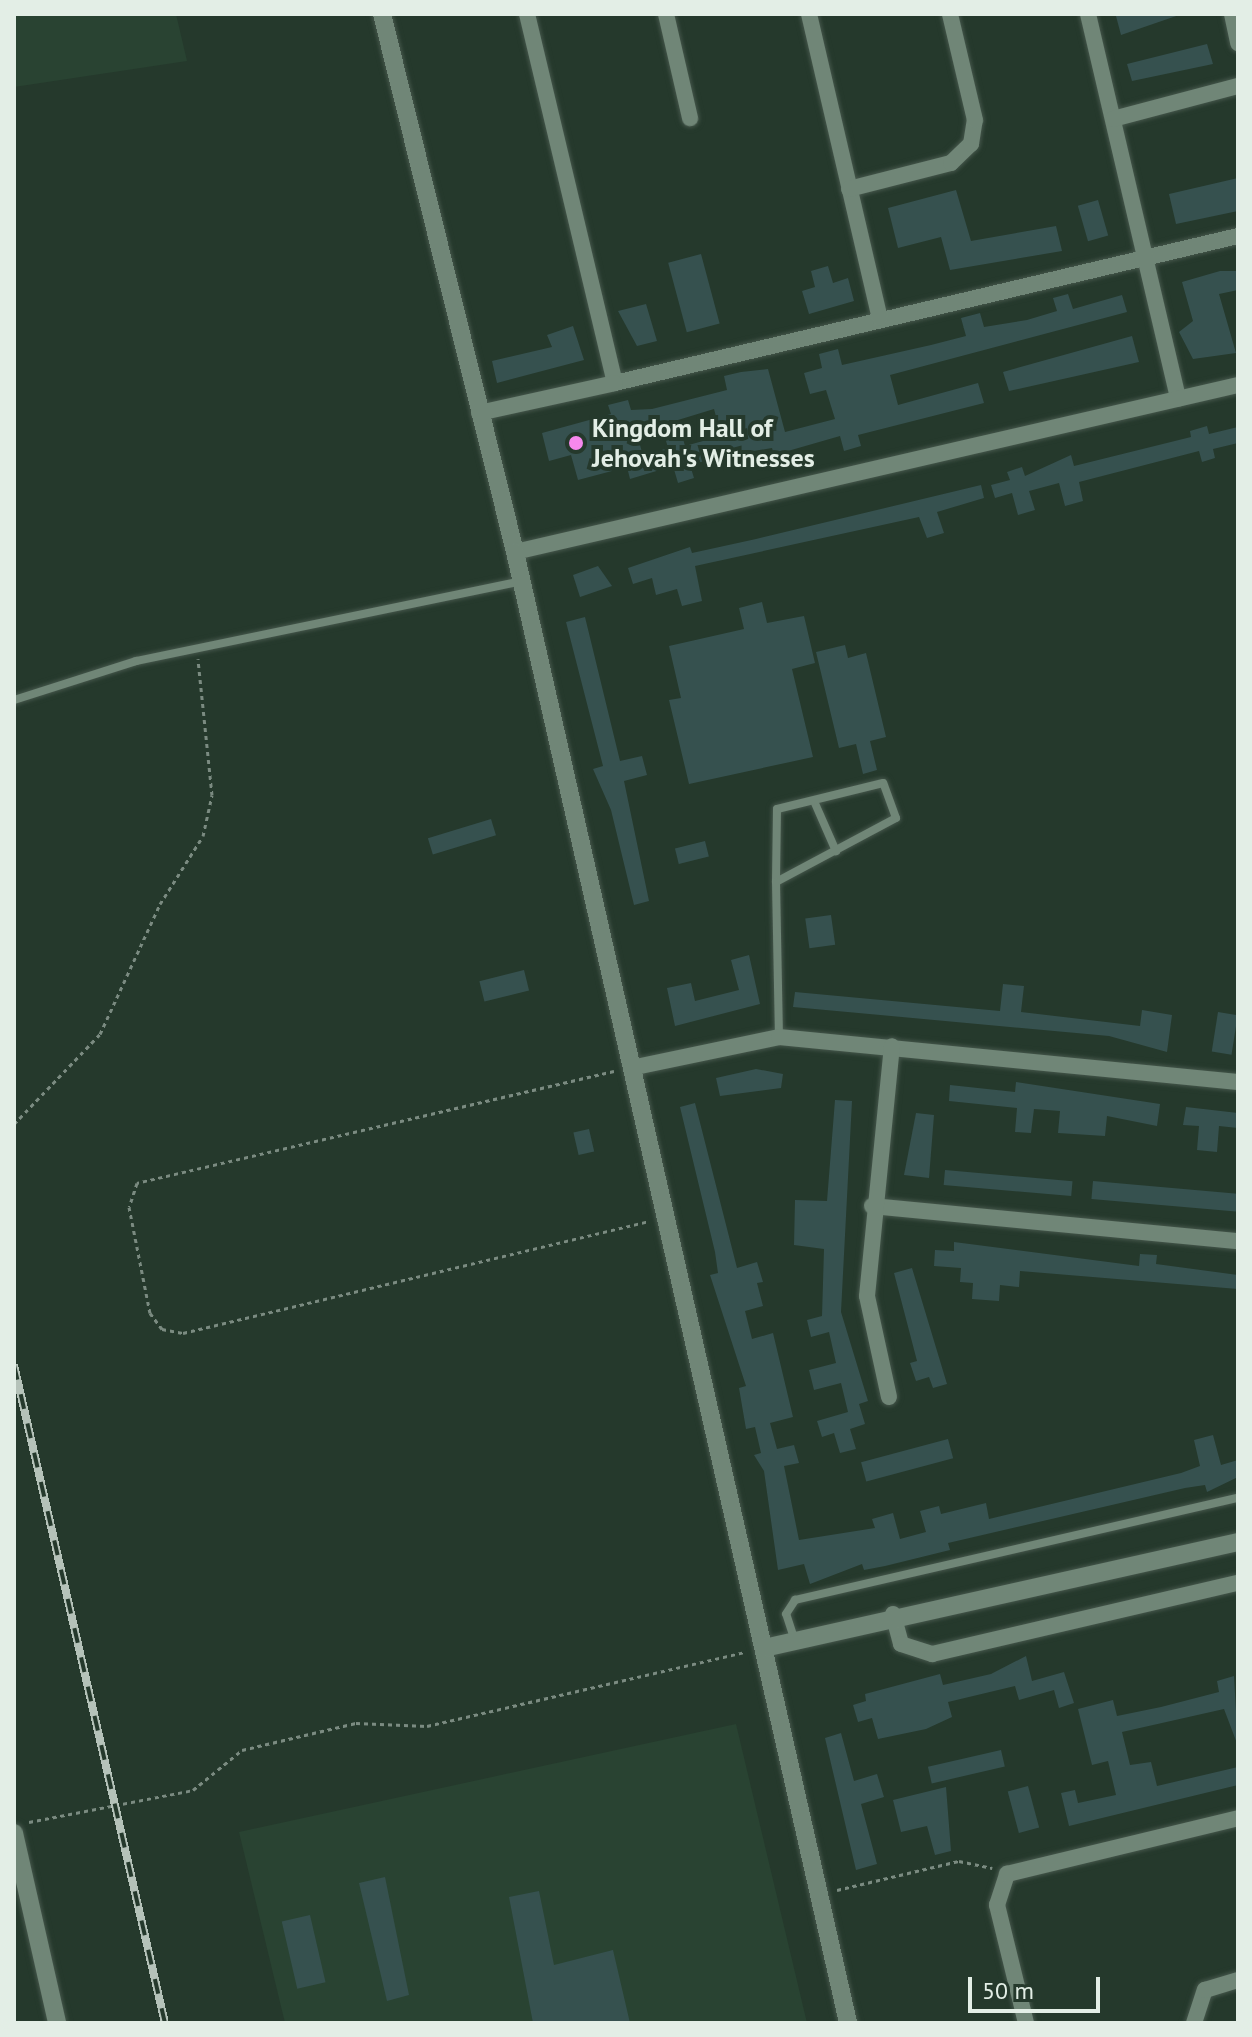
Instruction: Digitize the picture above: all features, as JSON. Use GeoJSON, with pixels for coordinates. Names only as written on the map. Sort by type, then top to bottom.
{"type":"FeatureCollection","features":[{"type":"Feature","properties":{"kind":"street"},"geometry":{"type":"LineString","coordinates":[[382,14],[522,581],[848,2023]]}},
{"type":"Feature","properties":{"kind":"street"},"geometry":{"type":"LineString","coordinates":[[527,14],[615,383]]}},
{"type":"Feature","properties":{"kind":"street"},"geometry":{"type":"LineString","coordinates":[[666,14],[690,118]]}},
{"type":"Feature","properties":{"kind":"street"},"geometry":{"type":"LineString","coordinates":[[809,14],[880,318]]}},
{"type":"Feature","properties":{"kind":"street"},"geometry":{"type":"LineString","coordinates":[[849,189],[951,163],[971,144],[975,120],[950,14]]}},
{"type":"Feature","properties":{"kind":"street"},"geometry":{"type":"LineString","coordinates":[[1088,14],[1178,399]]}},
{"type":"Feature","properties":{"kind":"street"},"geometry":{"type":"LineString","coordinates":[[1232,14],[1238,43]]}},
{"type":"Feature","properties":{"kind":"street"},"geometry":{"type":"LineString","coordinates":[[1113,119],[1238,86]]}},
{"type":"Feature","properties":{"kind":"street"},"geometry":{"type":"LineString","coordinates":[[479,413],[1238,236]]}},
{"type":"Feature","properties":{"kind":"street"},"geometry":{"type":"LineString","coordinates":[[515,552],[1238,385]]}},
{"type":"Feature","properties":{"kind":"street"},"geometry":{"type":"LineString","coordinates":[[631,1068],[779,1037],[1238,1082]]}},
{"type":"Feature","properties":{"kind":"street"},"geometry":{"type":"LineString","coordinates":[[889,1397],[867,1296],[872,1206],[892,1046]]}},
{"type":"Feature","properties":{"kind":"street"},"geometry":{"type":"LineString","coordinates":[[872,1206],[1238,1241]]}},
{"type":"Feature","properties":{"kind":"street"},"geometry":{"type":"LineString","coordinates":[[764,1648],[893,1614],[1238,1542]]}},
{"type":"Feature","properties":{"kind":"street"},"geometry":{"type":"LineString","coordinates":[[893,1614],[901,1644],[932,1654],[1238,1583]]}},
{"type":"Feature","properties":{"kind":"street"},"geometry":{"type":"LineString","coordinates":[[1026,2023],[997,1905],[1007,1874],[1238,1818]]}},
{"type":"Feature","properties":{"kind":"street"},"geometry":{"type":"LineString","coordinates":[[14,1833],[57,2023]]}},
{"type":"Feature","properties":{"kind":"street"},"geometry":{"type":"LineString","coordinates":[[1194,2023],[1205,1990],[1238,1980]]}},
{"type":"Feature","properties":{"kind":"lane"},"geometry":{"type":"LineString","coordinates":[[14,700],[196,648],[522,581]]}},
{"type":"Feature","properties":{"kind":"lane"},"geometry":{"type":"LineString","coordinates":[[776,882],[896,818],[883,783],[777,809],[776,882],[779,1037]]}},
{"type":"Feature","properties":{"kind":"lane"},"geometry":{"type":"LineString","coordinates":[[814,801],[836,851]]}},
{"type":"Feature","properties":{"kind":"lane"},"geometry":{"type":"LineString","coordinates":[[794,1638],[786,1614],[795,1600],[1238,1498]]}},
{"type":"Feature","properties":{"kind":"path"},"geometry":{"type":"LineString","coordinates":[[14,1124],[100,1034],[160,904],[203,836],[212,795],[196,648]]}},
{"type":"Feature","properties":{"kind":"path"},"geometry":{"type":"LineString","coordinates":[[631,1068],[137,1183],[129,1207],[150,1313],[162,1329],[183,1333],[666,1217]]}},
{"type":"Feature","properties":{"kind":"path"},"geometry":{"type":"LineString","coordinates":[[14,1825],[193,1790],[242,1750],[356,1723],[427,1726],[764,1648]]}},
{"type":"Feature","properties":{"kind":"path"},"geometry":{"type":"LineString","coordinates":[[818,1894],[959,1861],[1007,1874]]}},
{"type":"Feature","properties":{"kind":"shaded area"},"geometry":{"type":"Polygon","coordinates":[[[14,14],[176,14],[187,61],[14,87],[14,14]]]}},
{"type":"Feature","properties":{"kind":"shaded area"},"geometry":{"type":"Polygon","coordinates":[[[736,1724],[807,2023],[285,2023],[239,1832],[736,1724]]]}},
{"type":"Feature","properties":{"kind":"building"},"geometry":{"type":"Polygon","coordinates":[[[1126,14],[1182,14],[1121,35],[1116,16],[1126,14]]]}},
{"type":"Feature","properties":{"kind":"building"},"geometry":{"type":"Polygon","coordinates":[[[1207,44],[1213,64],[1132,81],[1127,64],[1207,44]]]}},
{"type":"Feature","properties":{"kind":"building"},"geometry":{"type":"Polygon","coordinates":[[[1238,178],[1238,211],[1176,224],[1169,194],[1238,178]]]}},
{"type":"Feature","properties":{"kind":"building"},"geometry":{"type":"Polygon","coordinates":[[[956,190],[971,241],[1056,226],[1062,251],[950,270],[941,237],[898,248],[888,208],[956,190]]]}},
{"type":"Feature","properties":{"kind":"building"},"geometry":{"type":"Polygon","coordinates":[[[1098,200],[1108,236],[1088,241],[1078,206],[1098,200]]]}},
{"type":"Feature","properties":{"kind":"building"},"geometry":{"type":"Polygon","coordinates":[[[701,254],[720,324],[687,332],[668,263],[701,254]]]}},
{"type":"Feature","properties":{"kind":"building"},"geometry":{"type":"Polygon","coordinates":[[[828,266],[833,283],[848,278],[854,301],[809,314],[802,291],[815,287],[811,271],[828,266]]]}},
{"type":"Feature","properties":{"kind":"building"},"geometry":{"type":"Polygon","coordinates":[[[1220,271],[1238,271],[1238,290],[1219,294],[1236,353],[1193,359],[1179,332],[1193,321],[1182,282],[1220,271]]]}},
{"type":"Feature","properties":{"kind":"building"},"geometry":{"type":"Polygon","coordinates":[[[1068,294],[1073,309],[1122,295],[1127,312],[890,375],[898,405],[978,383],[984,403],[858,435],[861,446],[844,451],[840,436],[774,455],[772,448],[723,456],[690,465],[694,478],[678,483],[673,466],[630,479],[627,467],[578,480],[571,455],[549,461],[542,433],[611,414],[608,405],[628,400],[631,410],[652,409],[727,390],[724,376],[741,372],[768,369],[785,432],[835,419],[826,390],[810,394],[804,373],[822,368],[819,354],[838,349],[842,365],[931,345],[966,336],[961,318],[980,313],[984,327],[1027,320],[1057,311],[1053,298],[1068,294]],[[714,409],[678,420],[685,446],[721,436],[714,409]],[[661,423],[636,430],[643,456],[668,448],[661,423]]]}},
{"type":"Feature","properties":{"kind":"building"},"geometry":{"type":"Polygon","coordinates":[[[646,304],[657,341],[637,346],[618,311],[646,304]]]}},
{"type":"Feature","properties":{"kind":"building"},"geometry":{"type":"Polygon","coordinates":[[[573,326],[584,360],[497,383],[492,361],[552,347],[547,335],[573,326]]]}},
{"type":"Feature","properties":{"kind":"building"},"geometry":{"type":"Polygon","coordinates":[[[1132,336],[1139,362],[1009,391],[1003,372],[1132,336]]]}},
{"type":"Feature","properties":{"kind":"building"},"geometry":{"type":"Polygon","coordinates":[[[1207,426],[1209,434],[1238,427],[1238,443],[1213,449],[1215,458],[1202,462],[1199,451],[1079,482],[1083,501],[1065,506],[1059,483],[1029,491],[1035,510],[1018,515],[1012,493],[995,498],[991,485],[1010,480],[1007,472],[1022,467],[1025,476],[1071,455],[1074,466],[1191,437],[1190,431],[1207,426]]]}},
{"type":"Feature","properties":{"kind":"building"},"geometry":{"type":"Polygon","coordinates":[[[981,485],[984,498],[937,512],[944,533],[927,538],[919,517],[695,566],[702,601],[682,606],[677,589],[656,595],[652,578],[633,584],[628,568],[690,547],[692,553],[981,485]]]}},
{"type":"Feature","properties":{"kind":"building"},"geometry":{"type":"Polygon","coordinates":[[[598,566],[612,586],[580,597],[573,575],[598,566]]]}},
{"type":"Feature","properties":{"kind":"building"},"geometry":{"type":"Polygon","coordinates":[[[762,602],[767,623],[804,616],[815,663],[792,669],[813,757],[689,784],[669,700],[681,698],[669,646],[744,629],[739,608],[762,602]]]}},
{"type":"Feature","properties":{"kind":"building"},"geometry":{"type":"Polygon","coordinates":[[[585,617],[620,761],[642,756],[647,775],[624,781],[649,901],[634,905],[611,810],[593,769],[603,766],[566,622],[585,617]]]}},
{"type":"Feature","properties":{"kind":"building"},"geometry":{"type":"Polygon","coordinates":[[[845,645],[848,658],[866,653],[886,737],[870,741],[877,770],[863,774],[856,744],[839,748],[816,652],[845,645]]]}},
{"type":"Feature","properties":{"kind":"building"},"geometry":{"type":"Polygon","coordinates":[[[491,819],[496,835],[433,855],[428,838],[491,819]]]}},
{"type":"Feature","properties":{"kind":"building"},"geometry":{"type":"Polygon","coordinates":[[[705,841],[709,857],[679,864],[675,848],[705,841]]]}},
{"type":"Feature","properties":{"kind":"building"},"geometry":{"type":"Polygon","coordinates":[[[831,915],[835,945],[809,948],[805,919],[831,915]]]}},
{"type":"Feature","properties":{"kind":"building"},"geometry":{"type":"Polygon","coordinates":[[[749,955],[760,1004],[675,1026],[667,988],[691,983],[695,1001],[739,990],[731,960],[749,955]]]}},
{"type":"Feature","properties":{"kind":"building"},"geometry":{"type":"Polygon","coordinates":[[[524,970],[529,990],[484,1002],[479,981],[524,970]]]}},
{"type":"Feature","properties":{"kind":"building"},"geometry":{"type":"Polygon","coordinates":[[[1003,984],[1024,986],[1021,1012],[1140,1026],[1142,1010],[1172,1015],[1167,1052],[1109,1036],[793,1007],[795,992],[1000,1011],[1003,984]]]}},
{"type":"Feature","properties":{"kind":"building"},"geometry":{"type":"Polygon","coordinates":[[[1218,1012],[1238,1015],[1231,1055],[1212,1052],[1218,1012]]]}},
{"type":"Feature","properties":{"kind":"building"},"geometry":{"type":"Polygon","coordinates":[[[756,1069],[783,1074],[781,1088],[720,1096],[716,1078],[756,1069]]]}},
{"type":"Feature","properties":{"kind":"building"},"geometry":{"type":"Polygon","coordinates":[[[1016,1082],[1160,1104],[1157,1126],[1107,1116],[1105,1136],[1058,1133],[1060,1111],[1034,1109],[1031,1133],[1015,1132],[1017,1108],[949,1101],[950,1085],[1015,1092],[1016,1082]]]}},
{"type":"Feature","properties":{"kind":"building"},"geometry":{"type":"Polygon","coordinates":[[[835,1100],[852,1101],[841,1312],[868,1401],[859,1404],[865,1424],[850,1429],[856,1449],[840,1453],[834,1433],[822,1437],[817,1421],[848,1412],[841,1383],[814,1390],[809,1370],[836,1363],[829,1332],[811,1337],[807,1320],[822,1316],[824,1249],[794,1245],[795,1200],[827,1201],[835,1100]]]}},
{"type":"Feature","properties":{"kind":"building"},"geometry":{"type":"Polygon","coordinates":[[[695,1103],[737,1268],[757,1262],[763,1282],[757,1283],[763,1306],[745,1311],[752,1339],[773,1333],[793,1417],[770,1423],[777,1449],[794,1445],[799,1463],[784,1466],[799,1540],[875,1528],[872,1519],[893,1513],[900,1539],[926,1532],[920,1511],[939,1506],[941,1514],[986,1503],[989,1519],[1181,1473],[1200,1466],[1194,1440],[1213,1435],[1221,1465],[1238,1460],[1238,1477],[1207,1492],[1205,1485],[1185,1488],[948,1543],[950,1550],[885,1566],[864,1570],[862,1564],[810,1584],[804,1564],[778,1570],[764,1471],[754,1455],[761,1453],[755,1427],[746,1429],[739,1388],[746,1386],[710,1275],[718,1273],[715,1252],[680,1107],[695,1103]]]}},
{"type":"Feature","properties":{"kind":"building"},"geometry":{"type":"Polygon","coordinates":[[[1186,1107],[1238,1113],[1238,1128],[1219,1126],[1217,1152],[1197,1150],[1199,1126],[1183,1125],[1186,1107]]]}},
{"type":"Feature","properties":{"kind":"building"},"geometry":{"type":"Polygon","coordinates":[[[916,1113],[934,1115],[929,1178],[904,1175],[916,1113]]]}},
{"type":"Feature","properties":{"kind":"building"},"geometry":{"type":"Polygon","coordinates":[[[589,1129],[594,1151],[579,1155],[573,1133],[589,1129]]]}},
{"type":"Feature","properties":{"kind":"building"},"geometry":{"type":"Polygon","coordinates":[[[945,1170],[1073,1181],[1071,1196],[944,1185],[945,1170]]]}},
{"type":"Feature","properties":{"kind":"building"},"geometry":{"type":"Polygon","coordinates":[[[1093,1181],[1237,1194],[1236,1212],[1091,1199],[1093,1181]]]}},
{"type":"Feature","properties":{"kind":"building"},"geometry":{"type":"Polygon","coordinates":[[[954,1242],[1139,1266],[1140,1254],[1157,1255],[1156,1264],[1238,1275],[1238,1289],[1020,1271],[1019,1287],[1000,1285],[999,1301],[972,1299],[973,1283],[960,1282],[961,1268],[934,1266],[935,1250],[954,1251],[954,1242]]]}},
{"type":"Feature","properties":{"kind":"building"},"geometry":{"type":"Polygon","coordinates":[[[912,1268],[947,1384],[933,1388],[929,1377],[916,1381],[910,1363],[917,1361],[894,1273],[912,1268]]]}},
{"type":"Feature","properties":{"kind":"building"},"geometry":{"type":"Polygon","coordinates":[[[948,1439],[953,1458],[866,1482],[861,1462],[948,1439]]]}},
{"type":"Feature","properties":{"kind":"building"},"geometry":{"type":"Polygon","coordinates":[[[1026,1656],[1032,1681],[1064,1672],[1074,1703],[1059,1708],[1054,1690],[1019,1700],[1015,1686],[948,1702],[952,1717],[926,1729],[878,1739],[872,1718],[858,1722],[853,1705],[866,1701],[865,1694],[940,1674],[943,1685],[991,1674],[1026,1656]]]}},
{"type":"Feature","properties":{"kind":"building"},"geometry":{"type":"Polygon","coordinates":[[[1234,1676],[1238,1746],[1224,1709],[1122,1732],[1130,1765],[1151,1762],[1157,1786],[1238,1767],[1238,1785],[1069,1826],[1061,1793],[1075,1790],[1078,1803],[1116,1795],[1108,1761],[1092,1765],[1078,1709],[1113,1700],[1117,1716],[1161,1707],[1219,1692],[1217,1681],[1234,1676]]]}},
{"type":"Feature","properties":{"kind":"building"},"geometry":{"type":"Polygon","coordinates":[[[841,1733],[854,1781],[877,1774],[884,1797],[861,1804],[877,1864],[856,1870],[825,1738],[841,1733]]]}},
{"type":"Feature","properties":{"kind":"building"},"geometry":{"type":"Polygon","coordinates":[[[1001,1750],[1005,1767],[932,1783],[928,1767],[1001,1750]]]}},
{"type":"Feature","properties":{"kind":"building"},"geometry":{"type":"Polygon","coordinates":[[[1028,1786],[1039,1828],[1019,1833],[1008,1791],[1028,1786]]]}},
{"type":"Feature","properties":{"kind":"building"},"geometry":{"type":"Polygon","coordinates":[[[946,1787],[951,1851],[935,1855],[927,1826],[901,1832],[893,1800],[946,1787]]]}},
{"type":"Feature","properties":{"kind":"building"},"geometry":{"type":"Polygon","coordinates":[[[385,1877],[409,1995],[387,2001],[359,1883],[385,1877]]]}},
{"type":"Feature","properties":{"kind":"building"},"geometry":{"type":"Polygon","coordinates":[[[539,1891],[554,1965],[613,1950],[630,2023],[533,2023],[509,1897],[539,1891]]]}},
{"type":"Feature","properties":{"kind":"building"},"geometry":{"type":"Polygon","coordinates":[[[310,1915],[326,1982],[297,1989],[282,1922],[310,1915]]]}},
{"type":"Feature","properties":{"kind":"railway"},"geometry":{"type":"LineString","coordinates":[[14,1365],[165,2023]]}},
{"type":"Feature","properties":{"kind":"place","name":"Kingdom Hall of Jehovah's Witnesses"},"geometry":{"type":"Point","coordinates":[576,443]}}]}
